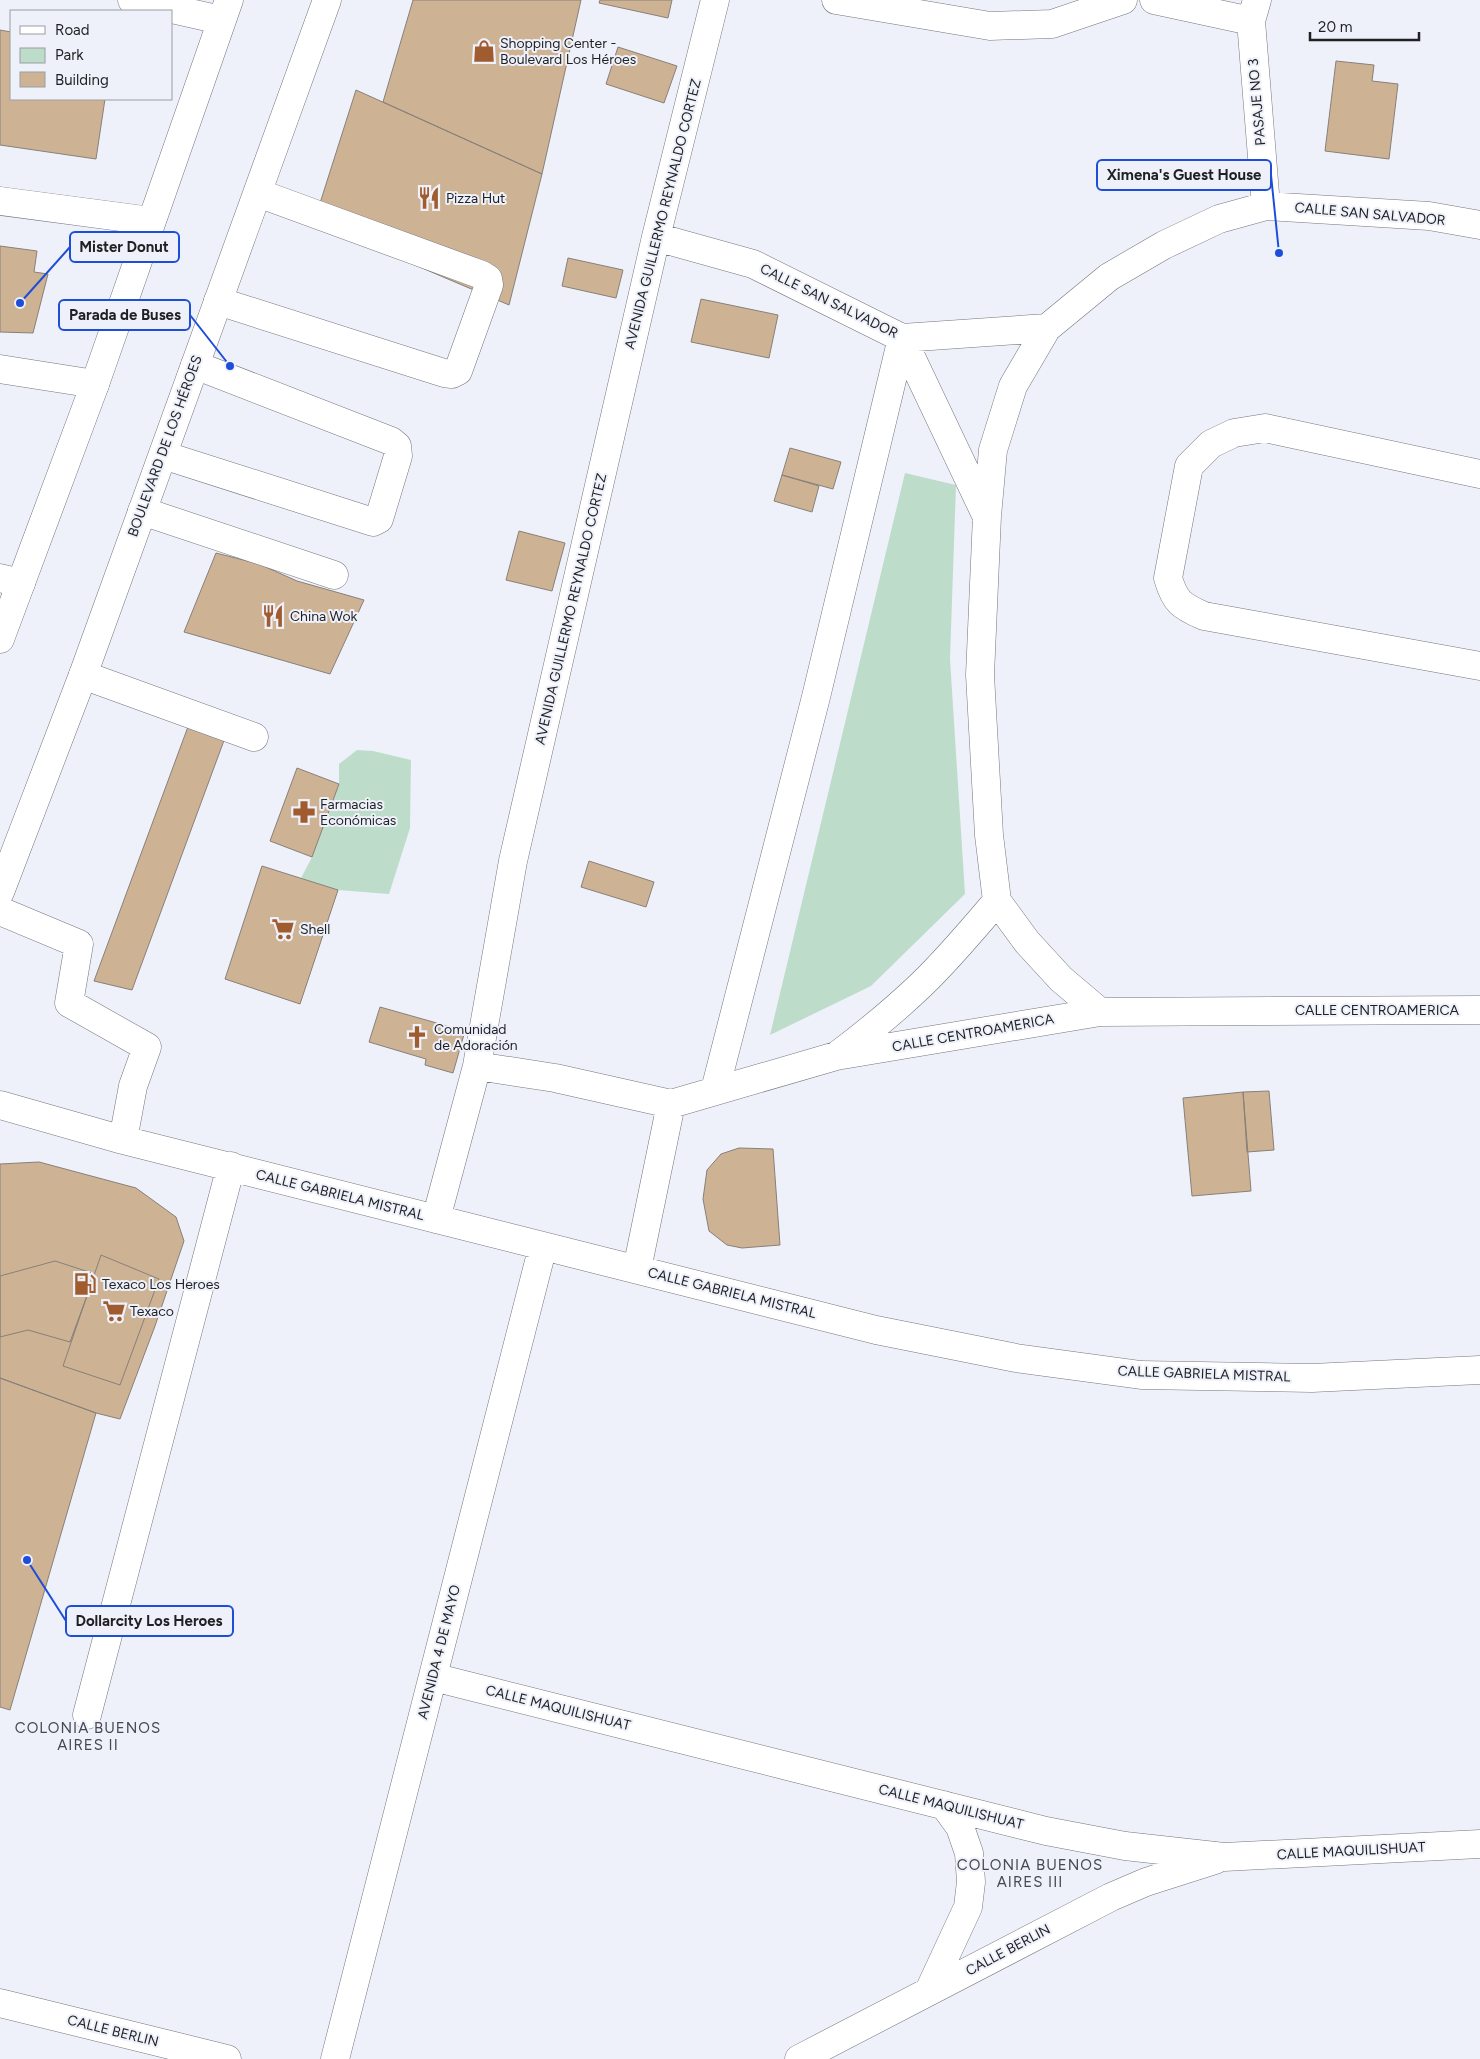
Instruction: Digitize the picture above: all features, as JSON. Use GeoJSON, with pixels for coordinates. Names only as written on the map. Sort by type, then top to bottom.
{"type":"FeatureCollection","features":[{"type":"Feature","properties":{"kind":"street"},"geometry":{"type":"LineString","coordinates":[[0,639],[10,581],[95,384],[225,10],[132,0]]}},
{"type":"Feature","properties":{"kind":"street","name":"BOULEVARD DE LOS HÉROES"},"geometry":{"type":"LineString","coordinates":[[0,892],[83,674],[328,0]]}},
{"type":"Feature","properties":{"kind":"street","name":"AVENIDA GUILLERMO REYNALDO CORTEZ"},"geometry":{"type":"LineString","coordinates":[[436,1220],[477,1066],[514,861],[656,237],[715,0]]}},
{"type":"Feature","properties":{"kind":"street"},"geometry":{"type":"LineString","coordinates":[[836,0],[990,26],[1052,24],[1123,0]]}},
{"type":"Feature","properties":{"kind":"street"},"geometry":{"type":"LineString","coordinates":[[1154,0],[1254,11]]}},
{"type":"Feature","properties":{"kind":"street","name":"PASAJE NO 3"},"geometry":{"type":"LineString","coordinates":[[1254,11],[1266,206]]}},
{"type":"Feature","properties":{"kind":"street"},"geometry":{"type":"LineString","coordinates":[[218,301],[444,373],[452,374],[458,371],[489,285],[488,279],[258,193]]}},
{"type":"Feature","properties":{"kind":"street"},"geometry":{"type":"LineString","coordinates":[[0,201],[151,221]]}},
{"type":"Feature","properties":{"kind":"street","name":"CALLE SAN SALVADOR"},"geometry":{"type":"LineString","coordinates":[[656,237],[753,264],[902,338],[1046,328],[1109,277],[1164,245],[1219,219],[1266,206],[1429,216],[1480,225]]}},
{"type":"Feature","properties":{"kind":"street"},"geometry":{"type":"LineString","coordinates":[[1046,328],[1013,386],[993,450],[987,516],[980,675],[989,836],[997,900],[1027,942],[1038,954],[1061,979],[1100,1012]]}},
{"type":"Feature","properties":{"kind":"street"},"geometry":{"type":"LineString","coordinates":[[902,338],[987,516]]}},
{"type":"Feature","properties":{"kind":"street"},"geometry":{"type":"LineString","coordinates":[[715,1090],[816,697],[902,338]]}},
{"type":"Feature","properties":{"kind":"street"},"geometry":{"type":"LineString","coordinates":[[162,455],[373,522],[379,519],[398,456],[397,446],[391,441],[195,365]]}},
{"type":"Feature","properties":{"kind":"street"},"geometry":{"type":"LineString","coordinates":[[0,369],[95,384]]}},
{"type":"Feature","properties":{"kind":"street"},"geometry":{"type":"LineString","coordinates":[[1480,474],[1265,428],[1234,433],[1211,444],[1189,466],[1168,578],[1173,596],[1186,608],[1204,616],[1480,666]]}},
{"type":"Feature","properties":{"kind":"street"},"geometry":{"type":"LineString","coordinates":[[142,512],[334,575]]}},
{"type":"Feature","properties":{"kind":"street"},"geometry":{"type":"LineString","coordinates":[[83,674],[254,737]]}},
{"type":"Feature","properties":{"kind":"street"},"geometry":{"type":"LineString","coordinates":[[836,1056],[880,1022],[922,984],[961,943],[997,900]]}},
{"type":"Feature","properties":{"kind":"street"},"geometry":{"type":"LineString","coordinates":[[0,911],[79,944],[69,1002],[147,1047],[133,1086],[123,1140]]}},
{"type":"Feature","properties":{"kind":"street","name":"CALLE CENTROAMERICA"},"geometry":{"type":"LineString","coordinates":[[671,1104],[836,1056],[1100,1012],[1480,1010]]}},
{"type":"Feature","properties":{"kind":"street"},"geometry":{"type":"LineString","coordinates":[[477,1066],[555,1078],[671,1104],[637,1269]]}},
{"type":"Feature","properties":{"kind":"street","name":"CALLE GABRIELA MISTRAL"},"geometry":{"type":"LineString","coordinates":[[0,1105],[123,1140],[876,1330],[1016,1358],[1141,1375],[1312,1378],[1480,1370]]}},
{"type":"Feature","properties":{"kind":"street"},"geometry":{"type":"LineString","coordinates":[[87,1715],[231,1166]]}},
{"type":"Feature","properties":{"kind":"street","name":"AVENIDA 4 DE MAYO"},"geometry":{"type":"LineString","coordinates":[[335,2059],[544,1246]]}},
{"type":"Feature","properties":{"kind":"street","name":"CALLE MAQUILISHUAT"},"geometry":{"type":"LineString","coordinates":[[433,1677],[1046,1831],[1125,1846],[1224,1857],[1480,1844]]}},
{"type":"Feature","properties":{"kind":"street"},"geometry":{"type":"LineString","coordinates":[[929,1991],[968,1907],[971,1882],[969,1853],[960,1827],[944,1805]]}},
{"type":"Feature","properties":{"kind":"street","name":"CALLE BERLIN"},"geometry":{"type":"LineString","coordinates":[[799,2059],[1111,1897],[1146,1882],[1224,1857]]}},
{"type":"Feature","properties":{"kind":"street","name":"CALLE BERLIN"},"geometry":{"type":"LineString","coordinates":[[0,2003],[227,2059]]}},
{"type":"Feature","properties":{"kind":"green space"},"geometry":{"type":"Polygon","coordinates":[[[905,473],[956,485],[950,659],[965,894],[871,986],[770,1035],[905,473]]]}},
{"type":"Feature","properties":{"kind":"green space"},"geometry":{"type":"Polygon","coordinates":[[[357,750],[373,751],[411,760],[410,828],[389,894],[338,890],[301,878],[312,857],[339,784],[339,764],[357,750]]]}},
{"type":"Feature","properties":{"kind":"building","name":"Shopping Center - Boulevard Los Héroes"},"geometry":{"type":"Polygon","coordinates":[[[413,0],[581,0],[542,174],[383,102],[413,0]]]}},
{"type":"Feature","properties":{"kind":"building"},"geometry":{"type":"Polygon","coordinates":[[[600,0],[672,0],[668,18],[599,3],[600,0]]]}},
{"type":"Feature","properties":{"kind":"building"},"geometry":{"type":"Polygon","coordinates":[[[0,30],[10,32],[10,100],[105,100],[96,159],[0,145],[0,30]]]}},
{"type":"Feature","properties":{"kind":"building"},"geometry":{"type":"Polygon","coordinates":[[[618,47],[677,66],[664,103],[606,84],[618,47]]]}},
{"type":"Feature","properties":{"kind":"building"},"geometry":{"type":"Polygon","coordinates":[[[1336,61],[1374,65],[1372,81],[1398,84],[1389,159],[1325,151],[1336,61]]]}},
{"type":"Feature","properties":{"kind":"building","name":"Pizza Hut"},"geometry":{"type":"Polygon","coordinates":[[[356,90],[542,174],[509,305],[314,222],[356,90]]]}},
{"type":"Feature","properties":{"kind":"building"},"geometry":{"type":"Polygon","coordinates":[[[0,246],[37,251],[34,272],[48,274],[33,333],[0,332],[0,246]]]}},
{"type":"Feature","properties":{"kind":"building"},"geometry":{"type":"Polygon","coordinates":[[[568,258],[623,270],[616,298],[562,286],[568,258]]]}},
{"type":"Feature","properties":{"kind":"building"},"geometry":{"type":"Polygon","coordinates":[[[701,299],[778,315],[769,358],[691,342],[701,299]]]}},
{"type":"Feature","properties":{"kind":"building"},"geometry":{"type":"Polygon","coordinates":[[[790,448],[841,462],[833,489],[782,475],[790,448]]]}},
{"type":"Feature","properties":{"kind":"building"},"geometry":{"type":"Polygon","coordinates":[[[782,475],[819,486],[812,512],[774,501],[782,475]]]}},
{"type":"Feature","properties":{"kind":"building"},"geometry":{"type":"Polygon","coordinates":[[[519,531],[565,543],[552,591],[506,580],[519,531]]]}},
{"type":"Feature","properties":{"kind":"building","name":"China Wok"},"geometry":{"type":"Polygon","coordinates":[[[216,553],[259,564],[297,581],[364,600],[330,674],[184,632],[216,553]]]}},
{"type":"Feature","properties":{"kind":"building"},"geometry":{"type":"Polygon","coordinates":[[[189,724],[226,735],[132,990],[94,981],[189,724]]]}},
{"type":"Feature","properties":{"kind":"building","name":"Farmacias Económicas"},"geometry":{"type":"Polygon","coordinates":[[[297,768],[339,784],[312,857],[270,841],[297,768]]]}},
{"type":"Feature","properties":{"kind":"building"},"geometry":{"type":"Polygon","coordinates":[[[589,861],[654,882],[646,907],[581,887],[589,861]]]}},
{"type":"Feature","properties":{"kind":"building","name":"Shell"},"geometry":{"type":"Polygon","coordinates":[[[262,866],[338,890],[300,1004],[225,979],[262,866]]]}},
{"type":"Feature","properties":{"kind":"building","name":"Comunidad de Adoración"},"geometry":{"type":"Polygon","coordinates":[[[380,1007],[465,1031],[453,1073],[425,1065],[426,1059],[369,1042],[380,1007]]]}},
{"type":"Feature","properties":{"kind":"building"},"geometry":{"type":"Polygon","coordinates":[[[1269,1091],[1274,1150],[1247,1152],[1243,1092],[1269,1091]]]}},
{"type":"Feature","properties":{"kind":"building"},"geometry":{"type":"Polygon","coordinates":[[[1243,1092],[1251,1191],[1192,1196],[1183,1098],[1243,1092]]]}},
{"type":"Feature","properties":{"kind":"building"},"geometry":{"type":"Polygon","coordinates":[[[739,1148],[773,1149],[780,1245],[742,1248],[727,1245],[709,1231],[703,1199],[707,1170],[721,1154],[739,1148]]]}},
{"type":"Feature","properties":{"kind":"building","name":"Texaco Los Heroes"},"geometry":{"type":"Polygon","coordinates":[[[39,1162],[136,1188],[176,1217],[184,1241],[120,1419],[96,1413],[0,1378],[0,1164],[39,1162]]]}},
{"type":"Feature","properties":{"kind":"building","name":"Texaco"},"geometry":{"type":"Polygon","coordinates":[[[101,1255],[159,1279],[120,1385],[63,1366],[101,1255]]]}},
{"type":"Feature","properties":{"kind":"building"},"geometry":{"type":"Polygon","coordinates":[[[55,1261],[95,1274],[70,1342],[28,1330],[0,1337],[0,1276],[55,1261]]]}},
{"type":"Feature","properties":{"kind":"building"},"geometry":{"type":"Polygon","coordinates":[[[0,1378],[96,1413],[10,1710],[0,1707],[0,1378]]]}},
{"type":"Feature","properties":{"kind":"place","name":"Shopping Center - Boulevard Los Héroes"},"geometry":{"type":"Point","coordinates":[484,51]}},
{"type":"Feature","properties":{"kind":"place","name":"Pizza Hut"},"geometry":{"type":"Point","coordinates":[429,198]}},
{"type":"Feature","properties":{"kind":"place","name":"Ximena's Guest House"},"geometry":{"type":"Point","coordinates":[1279,253]}},
{"type":"Feature","properties":{"kind":"place","name":"Mister Donut"},"geometry":{"type":"Point","coordinates":[20,303]}},
{"type":"Feature","properties":{"kind":"place","name":"Parada de Buses"},"geometry":{"type":"Point","coordinates":[230,366]}},
{"type":"Feature","properties":{"kind":"place","name":"China Wok"},"geometry":{"type":"Point","coordinates":[273,616]}},
{"type":"Feature","properties":{"kind":"place","name":"Farmacias Económicas"},"geometry":{"type":"Point","coordinates":[304,812]}},
{"type":"Feature","properties":{"kind":"place","name":"Shell"},"geometry":{"type":"Point","coordinates":[283,929]}},
{"type":"Feature","properties":{"kind":"place","name":"Comunidad de Adoración"},"geometry":{"type":"Point","coordinates":[417,1037]}},
{"type":"Feature","properties":{"kind":"place","name":"Texaco Los Heroes"},"geometry":{"type":"Point","coordinates":[85,1284]}},
{"type":"Feature","properties":{"kind":"place","name":"Texaco"},"geometry":{"type":"Point","coordinates":[114,1311]}},
{"type":"Feature","properties":{"kind":"place","name":"Dollarcity Los Heroes"},"geometry":{"type":"Point","coordinates":[27,1560]}},
{"type":"Feature","properties":{"kind":"district","name":"COLONIA BUENOS AIRES II"},"geometry":{"type":"Point","coordinates":[88,1736]}},
{"type":"Feature","properties":{"kind":"district","name":"COLONIA BUENOS AIRES III"},"geometry":{"type":"Point","coordinates":[1030,1874]}}]}
